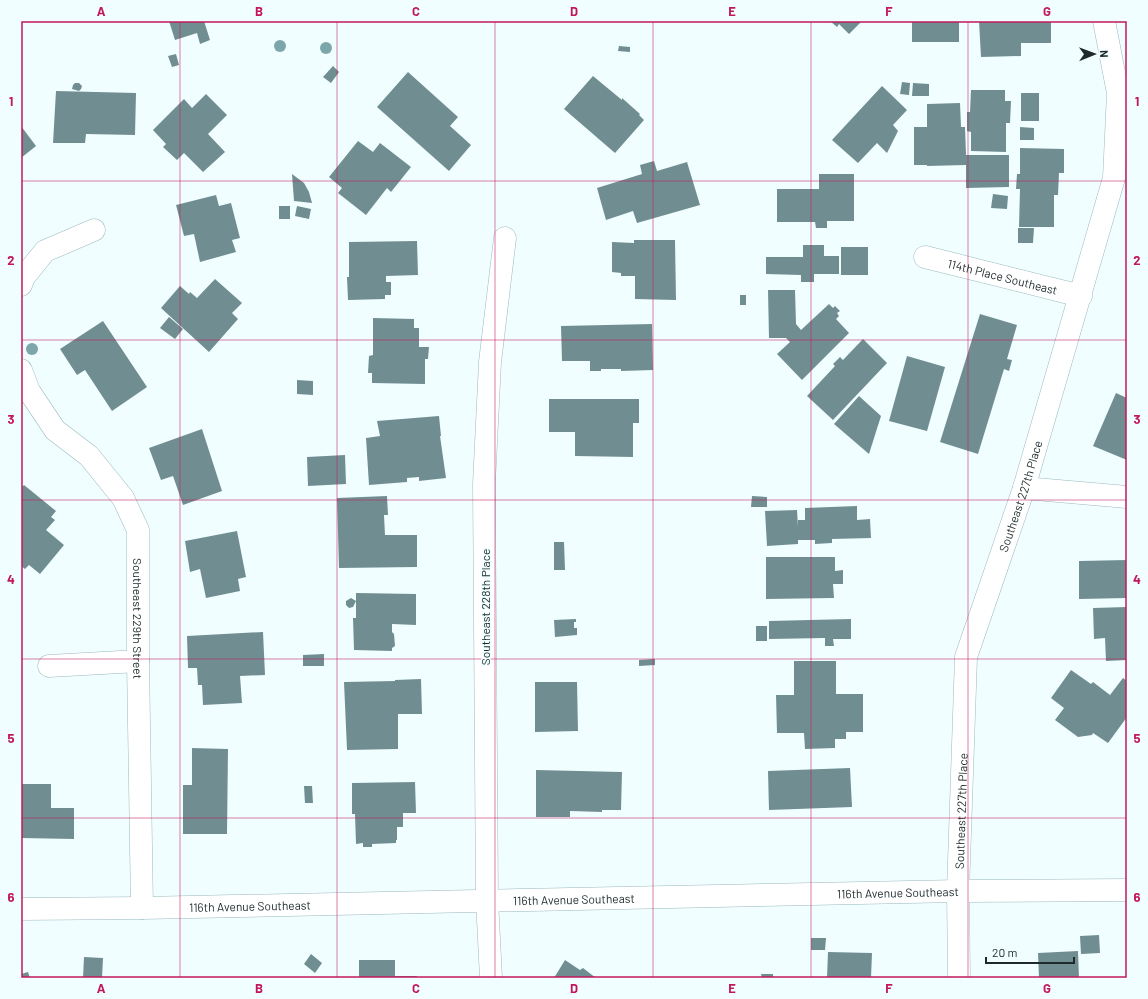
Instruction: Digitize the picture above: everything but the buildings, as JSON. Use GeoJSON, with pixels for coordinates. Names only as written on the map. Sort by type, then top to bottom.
{"type":"FeatureCollection","features":[{"type":"Feature","properties":{"kind":"street","name":"Southeast 227th Place"},"geometry":{"type":"LineString","coordinates":[[959,978],[958,891],[966,658],[1024,488],[1080,296],[1121,178],[1118,93],[1104,21]]}},
{"type":"Feature","properties":{"kind":"street"},"geometry":{"type":"LineString","coordinates":[[21,285],[24,277],[44,251],[94,230]]}},
{"type":"Feature","properties":{"kind":"street","name":"Southeast 228th Place"},"geometry":{"type":"LineString","coordinates":[[491,978],[487,900],[484,484],[490,362],[505,238]]}},
{"type":"Feature","properties":{"kind":"street","name":"114th Place Southeast"},"geometry":{"type":"LineString","coordinates":[[925,257],[1080,296]]}},
{"type":"Feature","properties":{"kind":"street","name":"Southeast 229th Street"},"geometry":{"type":"LineString","coordinates":[[21,370],[29,391],[55,430],[89,456],[123,498],[138,530],[138,661],[142,908]]}},
{"type":"Feature","properties":{"kind":"street"},"geometry":{"type":"LineString","coordinates":[[1024,488],[1127,497]]}},
{"type":"Feature","properties":{"kind":"street"},"geometry":{"type":"LineString","coordinates":[[49,666],[138,661]]}},
{"type":"Feature","properties":{"kind":"street","name":"116th Avenue Southeast"},"geometry":{"type":"LineString","coordinates":[[21,909],[142,908],[958,891],[1127,890]]}}]}
